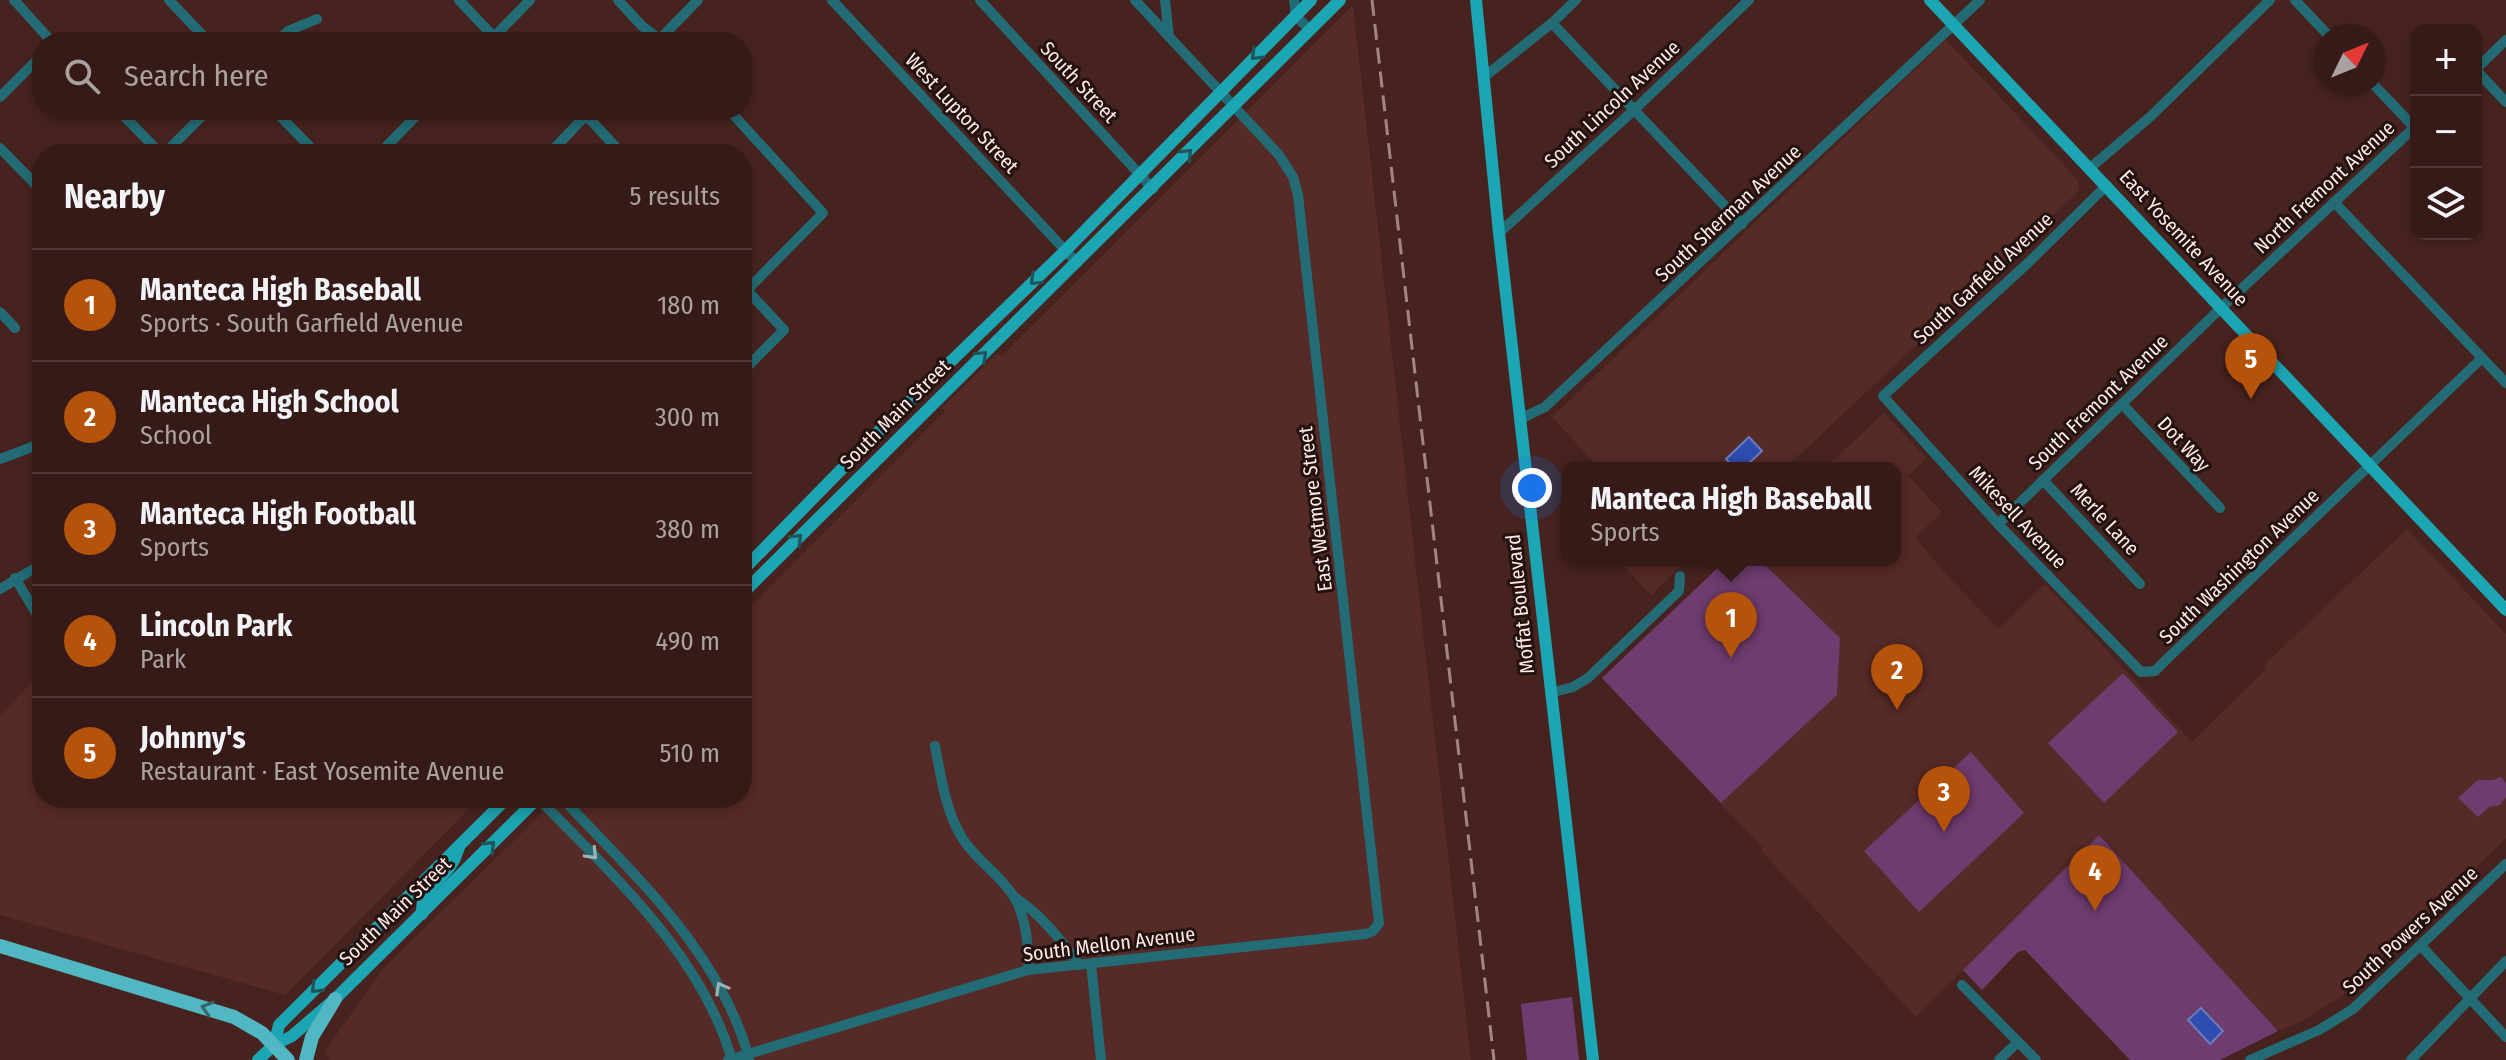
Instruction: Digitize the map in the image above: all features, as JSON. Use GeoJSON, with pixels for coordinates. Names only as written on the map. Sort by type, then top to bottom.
{"type":"FeatureCollection","features":[{"type":"Feature","properties":{"kind":"highway"},"geometry":{"type":"LineString","coordinates":[[0,946],[234,1017],[262,1033],[288,1060]]}},
{"type":"Feature","properties":{"kind":"highway"},"geometry":{"type":"LineString","coordinates":[[306,1060],[312,1037],[335,999]]}},
{"type":"Feature","properties":{"kind":"main road","name":"South Main Street"},"geometry":{"type":"LineString","coordinates":[[752,561],[878,432],[1065,251],[1311,0]]}},
{"type":"Feature","properties":{"kind":"main road","name":"South Main Street"},"geometry":{"type":"LineString","coordinates":[[752,584],[1340,0]]}},
{"type":"Feature","properties":{"kind":"main road","name":"Moffat Boulevard"},"geometry":{"type":"LineString","coordinates":[[1476,0],[1499,233],[1593,1060]]}},
{"type":"Feature","properties":{"kind":"main road","name":"East Yosemite Avenue"},"geometry":{"type":"LineString","coordinates":[[1930,0],[2506,610]]}},
{"type":"Feature","properties":{"kind":"main road"},"geometry":{"type":"LineString","coordinates":[[878,432],[890,446]]}},
{"type":"Feature","properties":{"kind":"main road","name":"South Main Street"},"geometry":{"type":"LineString","coordinates":[[274,1045],[279,1025],[497,808]]}},
{"type":"Feature","properties":{"kind":"main road","name":"South Main Street"},"geometry":{"type":"LineString","coordinates":[[258,1060],[335,999],[528,808]]}},
{"type":"Feature","properties":{"kind":"main road"},"geometry":{"type":"LineString","coordinates":[[422,914],[422,902],[428,890],[453,864],[460,844]]}},
{"type":"Feature","properties":{"kind":"main road"},"geometry":{"type":"LineString","coordinates":[[352,952],[368,967]]}},
{"type":"Feature","properties":{"kind":"street"},"geometry":{"type":"LineString","coordinates":[[14,0],[43,32]]}},
{"type":"Feature","properties":{"kind":"street"},"geometry":{"type":"LineString","coordinates":[[169,0],[199,32]]}},
{"type":"Feature","properties":{"kind":"street"},"geometry":{"type":"LineString","coordinates":[[459,0],[485,32]]}},
{"type":"Feature","properties":{"kind":"street"},"geometry":{"type":"LineString","coordinates":[[500,32],[530,0]]}},
{"type":"Feature","properties":{"kind":"street"},"geometry":{"type":"LineString","coordinates":[[618,0],[649,32]]}},
{"type":"Feature","properties":{"kind":"street"},"geometry":{"type":"LineString","coordinates":[[668,32],[698,0]]}},
{"type":"Feature","properties":{"kind":"street","name":"West Lupton Street"},"geometry":{"type":"LineString","coordinates":[[832,0],[1065,251]]}},
{"type":"Feature","properties":{"kind":"street","name":"South Street"},"geometry":{"type":"LineString","coordinates":[[980,0],[1153,189]]}},
{"type":"Feature","properties":{"kind":"street","name":"East Wetmore Street"},"geometry":{"type":"LineString","coordinates":[[1135,0],[1279,155],[1293,177],[1298,195],[1379,912],[1377,928],[1358,935]]}},
{"type":"Feature","properties":{"kind":"street"},"geometry":{"type":"LineString","coordinates":[[1165,0],[1169,37]]}},
{"type":"Feature","properties":{"kind":"street"},"geometry":{"type":"LineString","coordinates":[[1294,0],[1296,16],[1310,30]]}},
{"type":"Feature","properties":{"kind":"street"},"geometry":{"type":"LineString","coordinates":[[1484,77],[1576,0]]}},
{"type":"Feature","properties":{"kind":"street","name":"South Lincoln Avenue"},"geometry":{"type":"LineString","coordinates":[[1499,233],[1749,0]]}},
{"type":"Feature","properties":{"kind":"street","name":"South Sherman Avenue"},"geometry":{"type":"LineString","coordinates":[[1520,419],[1545,407],[1980,0]]}},
{"type":"Feature","properties":{"kind":"street"},"geometry":{"type":"LineString","coordinates":[[2090,168],[2150,117],[2270,0]]}},
{"type":"Feature","properties":{"kind":"street"},"geometry":{"type":"LineString","coordinates":[[2295,0],[2318,24]]}},
{"type":"Feature","properties":{"kind":"street"},"geometry":{"type":"LineString","coordinates":[[287,32],[317,19]]}},
{"type":"Feature","properties":{"kind":"street"},"geometry":{"type":"LineString","coordinates":[[1552,23],[1742,224]]}},
{"type":"Feature","properties":{"kind":"street"},"geometry":{"type":"LineString","coordinates":[[2482,64],[2506,40]]}},
{"type":"Feature","properties":{"kind":"street"},"geometry":{"type":"LineString","coordinates":[[0,97],[32,65]]}},
{"type":"Feature","properties":{"kind":"street"},"geometry":{"type":"LineString","coordinates":[[2482,76],[2506,102]]}},
{"type":"Feature","properties":{"kind":"street"},"geometry":{"type":"LineString","coordinates":[[2385,96],[2410,121]]}},
{"type":"Feature","properties":{"kind":"street"},"geometry":{"type":"LineString","coordinates":[[128,120],[152,144]]}},
{"type":"Feature","properties":{"kind":"street"},"geometry":{"type":"LineString","coordinates":[[172,144],[198,120]]}},
{"type":"Feature","properties":{"kind":"street"},"geometry":{"type":"LineString","coordinates":[[284,120],[307,144]]}},
{"type":"Feature","properties":{"kind":"street"},"geometry":{"type":"LineString","coordinates":[[389,144],[412,120]]}},
{"type":"Feature","properties":{"kind":"street"},"geometry":{"type":"LineString","coordinates":[[559,144],[582,120]]}},
{"type":"Feature","properties":{"kind":"street"},"geometry":{"type":"LineString","coordinates":[[595,120],[614,144]]}},
{"type":"Feature","properties":{"kind":"street"},"geometry":{"type":"LineString","coordinates":[[738,120],[823,213],[752,280]]}},
{"type":"Feature","properties":{"kind":"street","name":"North Fremont Avenue"},"geometry":{"type":"LineString","coordinates":[[2222,307],[2410,131]]}},
{"type":"Feature","properties":{"kind":"street"},"geometry":{"type":"LineString","coordinates":[[0,148],[32,181]]}},
{"type":"Feature","properties":{"kind":"street","name":"South Garfield Avenue"},"geometry":{"type":"LineString","coordinates":[[1883,396],[2029,262],[2107,185]]}},
{"type":"Feature","properties":{"kind":"street"},"geometry":{"type":"LineString","coordinates":[[2334,202],[2506,383]]}},
{"type":"Feature","properties":{"kind":"street"},"geometry":{"type":"LineString","coordinates":[[1065,251],[1077,263]]}},
{"type":"Feature","properties":{"kind":"street"},"geometry":{"type":"LineString","coordinates":[[752,296],[784,330],[752,362]]}},
{"type":"Feature","properties":{"kind":"street","name":"South Fremont Avenue"},"geometry":{"type":"LineString","coordinates":[[1998,524],[2222,307]]}},
{"type":"Feature","properties":{"kind":"street"},"geometry":{"type":"LineString","coordinates":[[0,312],[15,328]]}},
{"type":"Feature","properties":{"kind":"street"},"geometry":{"type":"LineString","coordinates":[[2371,465],[2482,358]]}},
{"type":"Feature","properties":{"kind":"street","name":"Mikesell Avenue"},"geometry":{"type":"LineString","coordinates":[[1883,396],[1998,524],[2128,661]]}},
{"type":"Feature","properties":{"kind":"street","name":"Dot Way"},"geometry":{"type":"LineString","coordinates":[[2122,404],[2220,508]]}},
{"type":"Feature","properties":{"kind":"street"},"geometry":{"type":"LineString","coordinates":[[0,459],[32,447]]}},
{"type":"Feature","properties":{"kind":"street","name":"South Washington Avenue"},"geometry":{"type":"LineString","coordinates":[[2128,661],[2141,672],[2155,671],[2371,465]]}},
{"type":"Feature","properties":{"kind":"street","name":"Merle Lane"},"geometry":{"type":"LineString","coordinates":[[2043,480],[2140,584]]}},
{"type":"Feature","properties":{"kind":"street"},"geometry":{"type":"LineString","coordinates":[[0,589],[32,569]]}},
{"type":"Feature","properties":{"kind":"street"},"geometry":{"type":"LineString","coordinates":[[1550,693],[1573,687],[1588,678],[1679,591],[1680,576]]}},
{"type":"Feature","properties":{"kind":"street"},"geometry":{"type":"LineString","coordinates":[[15,578],[32,606]]}},
{"type":"Feature","properties":{"kind":"street"},"geometry":{"type":"LineString","coordinates":[[935,746],[950,811],[971,851],[1014,897],[1031,908],[1079,965]]}},
{"type":"Feature","properties":{"kind":"street"},"geometry":{"type":"LineString","coordinates":[[547,808],[653,920],[678,952],[715,1014],[731,1060]]}},
{"type":"Feature","properties":{"kind":"street"},"geometry":{"type":"LineString","coordinates":[[571,808],[666,908],[692,943],[731,1006],[749,1057]]}},
{"type":"Feature","properties":{"kind":"street","name":"South Powers Avenue"},"geometry":{"type":"LineString","coordinates":[[2250,1060],[2347,1014],[2506,864]]}},
{"type":"Feature","properties":{"kind":"street"},"geometry":{"type":"LineString","coordinates":[[1014,897],[1027,937],[1028,970]]}},
{"type":"Feature","properties":{"kind":"street","name":"South Mellon Avenue"},"geometry":{"type":"LineString","coordinates":[[731,1060],[1028,970],[1358,935]]}},
{"type":"Feature","properties":{"kind":"street"},"geometry":{"type":"LineString","coordinates":[[2421,946],[2506,1037]]}},
{"type":"Feature","properties":{"kind":"street"},"geometry":{"type":"LineString","coordinates":[[2411,1060],[2506,961]]}},
{"type":"Feature","properties":{"kind":"street"},"geometry":{"type":"LineString","coordinates":[[1091,964],[1101,1060]]}},
{"type":"Feature","properties":{"kind":"street"},"geometry":{"type":"LineString","coordinates":[[1962,985],[2036,1060]]}},
{"type":"Feature","properties":{"kind":"street"},"geometry":{"type":"LineString","coordinates":[[1999,1060],[2018,1042]]}},
{"type":"Feature","properties":{"kind":"shaded area"},"geometry":{"type":"Polygon","coordinates":[[[1353,5],[1471,1060],[329,1060],[324,1052],[383,969],[547,808],[752,808],[752,605],[945,412],[942,408],[998,353],[1001,357],[1353,5]]]}},
{"type":"Feature","properties":{"kind":"shaded area"},"geometry":{"type":"Polygon","coordinates":[[[1946,40],[2078,180],[2079,191],[1792,462],[1593,462],[1552,417],[1946,40]]]}},
{"type":"Feature","properties":{"kind":"shaded area"},"geometry":{"type":"Polygon","coordinates":[[[1884,413],[1926,458],[1908,476],[1942,512],[1915,538],[1955,584],[1999,629],[2045,584],[2192,742],[2266,669],[2263,666],[2407,529],[2506,634],[2506,838],[2345,994],[2301,1022],[2278,1031],[2099,835],[1916,1017],[1761,851],[1763,848],[1602,678],[1720,566],[1901,566],[1901,462],[1831,462],[1884,413]]]}},
{"type":"Feature","properties":{"kind":"shaded area"},"geometry":{"type":"Polygon","coordinates":[[[1624,566],[1682,566],[1651,595],[1624,566]]]}},
{"type":"Feature","properties":{"kind":"shaded area"},"geometry":{"type":"Polygon","coordinates":[[[1720,566],[1766,566],[1840,638],[1837,695],[1721,803],[1602,678],[1720,566]]]}},
{"type":"Feature","properties":{"kind":"shaded area"},"geometry":{"type":"Polygon","coordinates":[[[2123,673],[2178,732],[2104,803],[2048,743],[2123,673]]]}},
{"type":"Feature","properties":{"kind":"shaded area"},"geometry":{"type":"Polygon","coordinates":[[[32,682],[32,808],[470,808],[285,995],[0,915],[0,715],[32,682]]]}},
{"type":"Feature","properties":{"kind":"shaded area"},"geometry":{"type":"Polygon","coordinates":[[[1971,752],[2024,813],[1919,912],[1864,851],[1971,752]]]}},
{"type":"Feature","properties":{"kind":"shaded area"},"geometry":{"type":"Polygon","coordinates":[[[2501,777],[2506,783],[2506,797],[2500,805],[2489,807],[2478,817],[2458,798],[2478,780],[2501,777]]]}},
{"type":"Feature","properties":{"kind":"shaded area"},"geometry":{"type":"Polygon","coordinates":[[[2099,835],[2278,1031],[2220,1060],[2130,1060],[2025,950],[2018,952],[1982,990],[1963,970],[2099,835]]]}},
{"type":"Feature","properties":{"kind":"shaded area"},"geometry":{"type":"Polygon","coordinates":[[[1572,997],[1579,1060],[1527,1060],[1521,1004],[1572,997]]]}},
{"type":"Feature","properties":{"kind":"water"},"geometry":{"type":"Polygon","coordinates":[[[1749,437],[1762,451],[1750,462],[1729,462],[1726,459],[1749,437]]]}},
{"type":"Feature","properties":{"kind":"water"},"geometry":{"type":"Polygon","coordinates":[[[2201,1008],[2223,1031],[2210,1044],[2188,1020],[2201,1008]]]}},
{"type":"Feature","properties":{"kind":"railway"},"geometry":{"type":"LineString","coordinates":[[1372,0],[1494,1060]]}},
{"type":"Feature","properties":{"kind":"place","name":"Johnny's"},"geometry":{"type":"Point","coordinates":[2251,399]}},
{"type":"Feature","properties":{"kind":"place","name":"Manteca High Baseball"},"geometry":{"type":"Point","coordinates":[1731,658]}},
{"type":"Feature","properties":{"kind":"place","name":"Manteca High School"},"geometry":{"type":"Point","coordinates":[1897,710]}},
{"type":"Feature","properties":{"kind":"place","name":"Manteca High Football"},"geometry":{"type":"Point","coordinates":[1944,832]}},
{"type":"Feature","properties":{"kind":"place","name":"Lincoln Park"},"geometry":{"type":"Point","coordinates":[2095,911]}}]}
